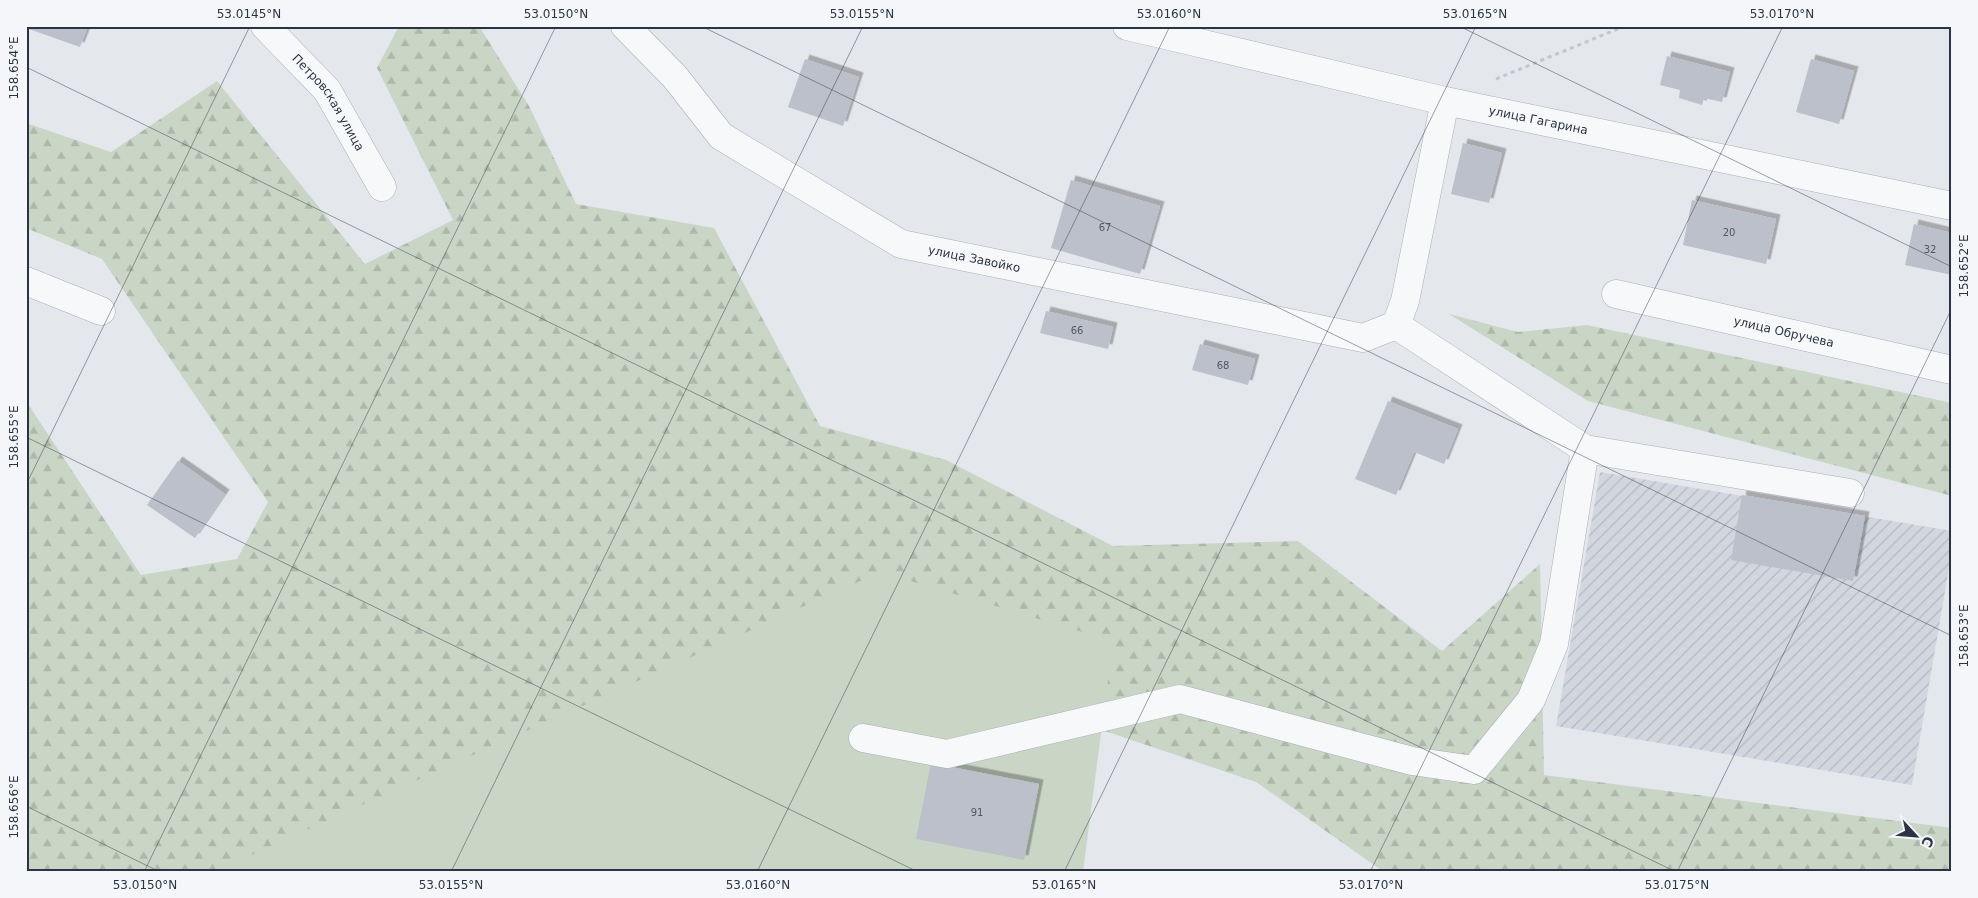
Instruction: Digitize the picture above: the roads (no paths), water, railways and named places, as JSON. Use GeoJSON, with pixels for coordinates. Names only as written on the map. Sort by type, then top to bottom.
{"type":"FeatureCollection","features":[{"type":"Feature","properties":{"kind":"street","name":"Петровская улица"},"geometry":{"type":"LineString","coordinates":[[265,26],[327,90],[382,187]]}},
{"type":"Feature","properties":{"kind":"street","name":"улица Завойко"},"geometry":{"type":"LineString","coordinates":[[625,26],[675,77],[721,136],[901,244],[1363,338],[1396,325]]}},
{"type":"Feature","properties":{"kind":"street","name":"улица Гагарина"},"geometry":{"type":"LineString","coordinates":[[1127,26],[1445,101],[1952,206]]}},
{"type":"Feature","properties":{"kind":"street"},"geometry":{"type":"LineString","coordinates":[[1445,101],[1405,301],[1396,325],[1585,448],[1850,493]]}},
{"type":"Feature","properties":{"kind":"street"},"geometry":{"type":"LineString","coordinates":[[26,281],[101,311]]}},
{"type":"Feature","properties":{"kind":"street","name":"улица Обручева"},"geometry":{"type":"LineString","coordinates":[[1616,294],[1952,370]]}},
{"type":"Feature","properties":{"kind":"street"},"geometry":{"type":"LineString","coordinates":[[863,738],[947,754],[1180,699],[1412,761],[1474,770],[1532,700],[1554,644],[1585,448]]}}]}
